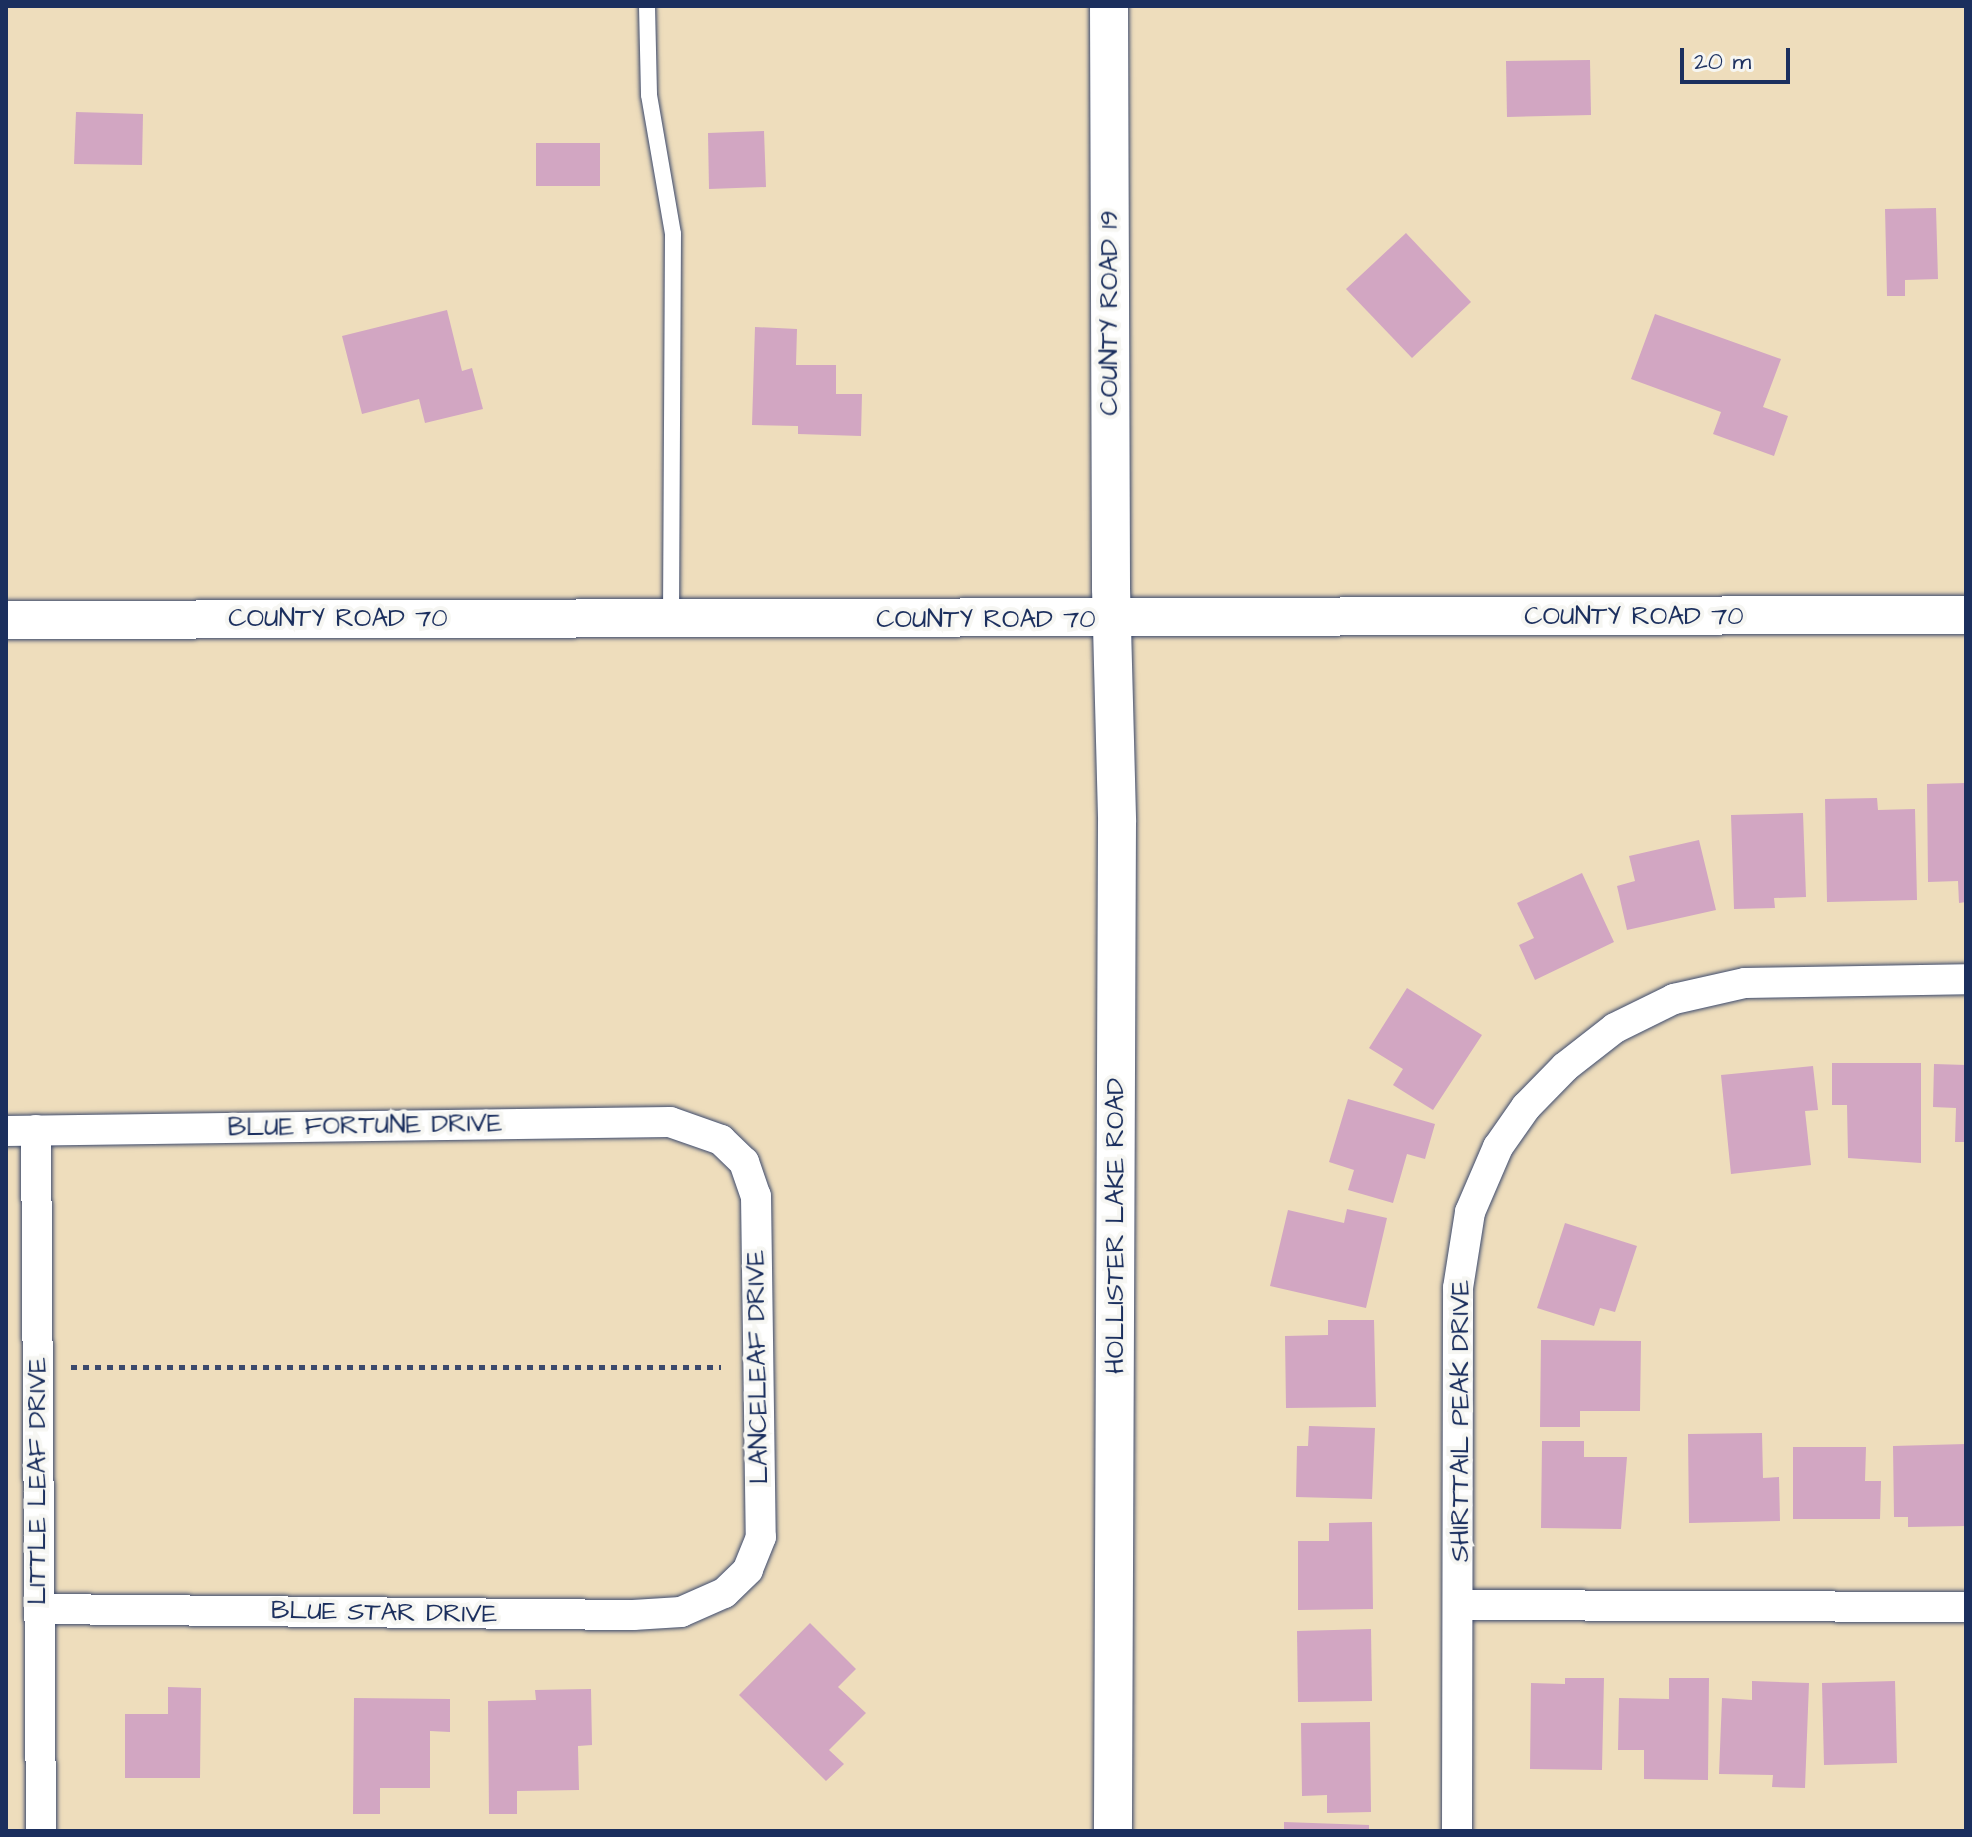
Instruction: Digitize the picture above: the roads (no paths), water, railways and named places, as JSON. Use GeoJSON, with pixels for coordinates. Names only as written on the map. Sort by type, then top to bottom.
{"type":"FeatureCollection","features":[{"type":"Feature","properties":{"kind":"street","name":"COUNTY ROAD 19"},"geometry":{"type":"LineString","coordinates":[[1109,6],[1112,620]]}},
{"type":"Feature","properties":{"kind":"street","name":"COUNTY ROAD 70"},"geometry":{"type":"LineString","coordinates":[[6,620],[1112,620],[1966,615]]}},
{"type":"Feature","properties":{"kind":"street","name":"HOLLISTER LAKE ROAD"},"geometry":{"type":"LineString","coordinates":[[1112,620],[1117,822],[1113,1831]]}},
{"type":"Feature","properties":{"kind":"street","name":"SHIRTTAIL PEAK DRIVE"},"geometry":{"type":"LineString","coordinates":[[1457,1831],[1460,1605],[1458,1288],[1470,1212],[1498,1147],[1526,1107],[1565,1067],[1615,1028],[1674,999],[1745,983],[1966,979]]}},
{"type":"Feature","properties":{"kind":"street","name":"BLUE FORTUNE DRIVE"},"geometry":{"type":"LineString","coordinates":[[21,1130],[670,1122],[721,1140]]}},
{"type":"Feature","properties":{"kind":"street","name":"LITTLE LEAF DRIVE"},"geometry":{"type":"LineString","coordinates":[[21,1130],[39,1609],[41,1831]]}},
{"type":"Feature","properties":{"kind":"street","name":"LANCELEAF DRIVE"},"geometry":{"type":"LineString","coordinates":[[721,1140],[744,1162],[756,1196],[761,1537],[748,1570],[724,1593]]}},
{"type":"Feature","properties":{"kind":"street","name":"BLUE STAR DRIVE"},"geometry":{"type":"LineString","coordinates":[[39,1609],[633,1615],[681,1612],[724,1593]]}},
{"type":"Feature","properties":{"kind":"street"},"geometry":{"type":"LineString","coordinates":[[1460,1605],[1966,1607]]}},
{"type":"Feature","properties":{"kind":"lane"},"geometry":{"type":"LineString","coordinates":[[647,6],[649,95],[673,234],[671,619]]}}]}
